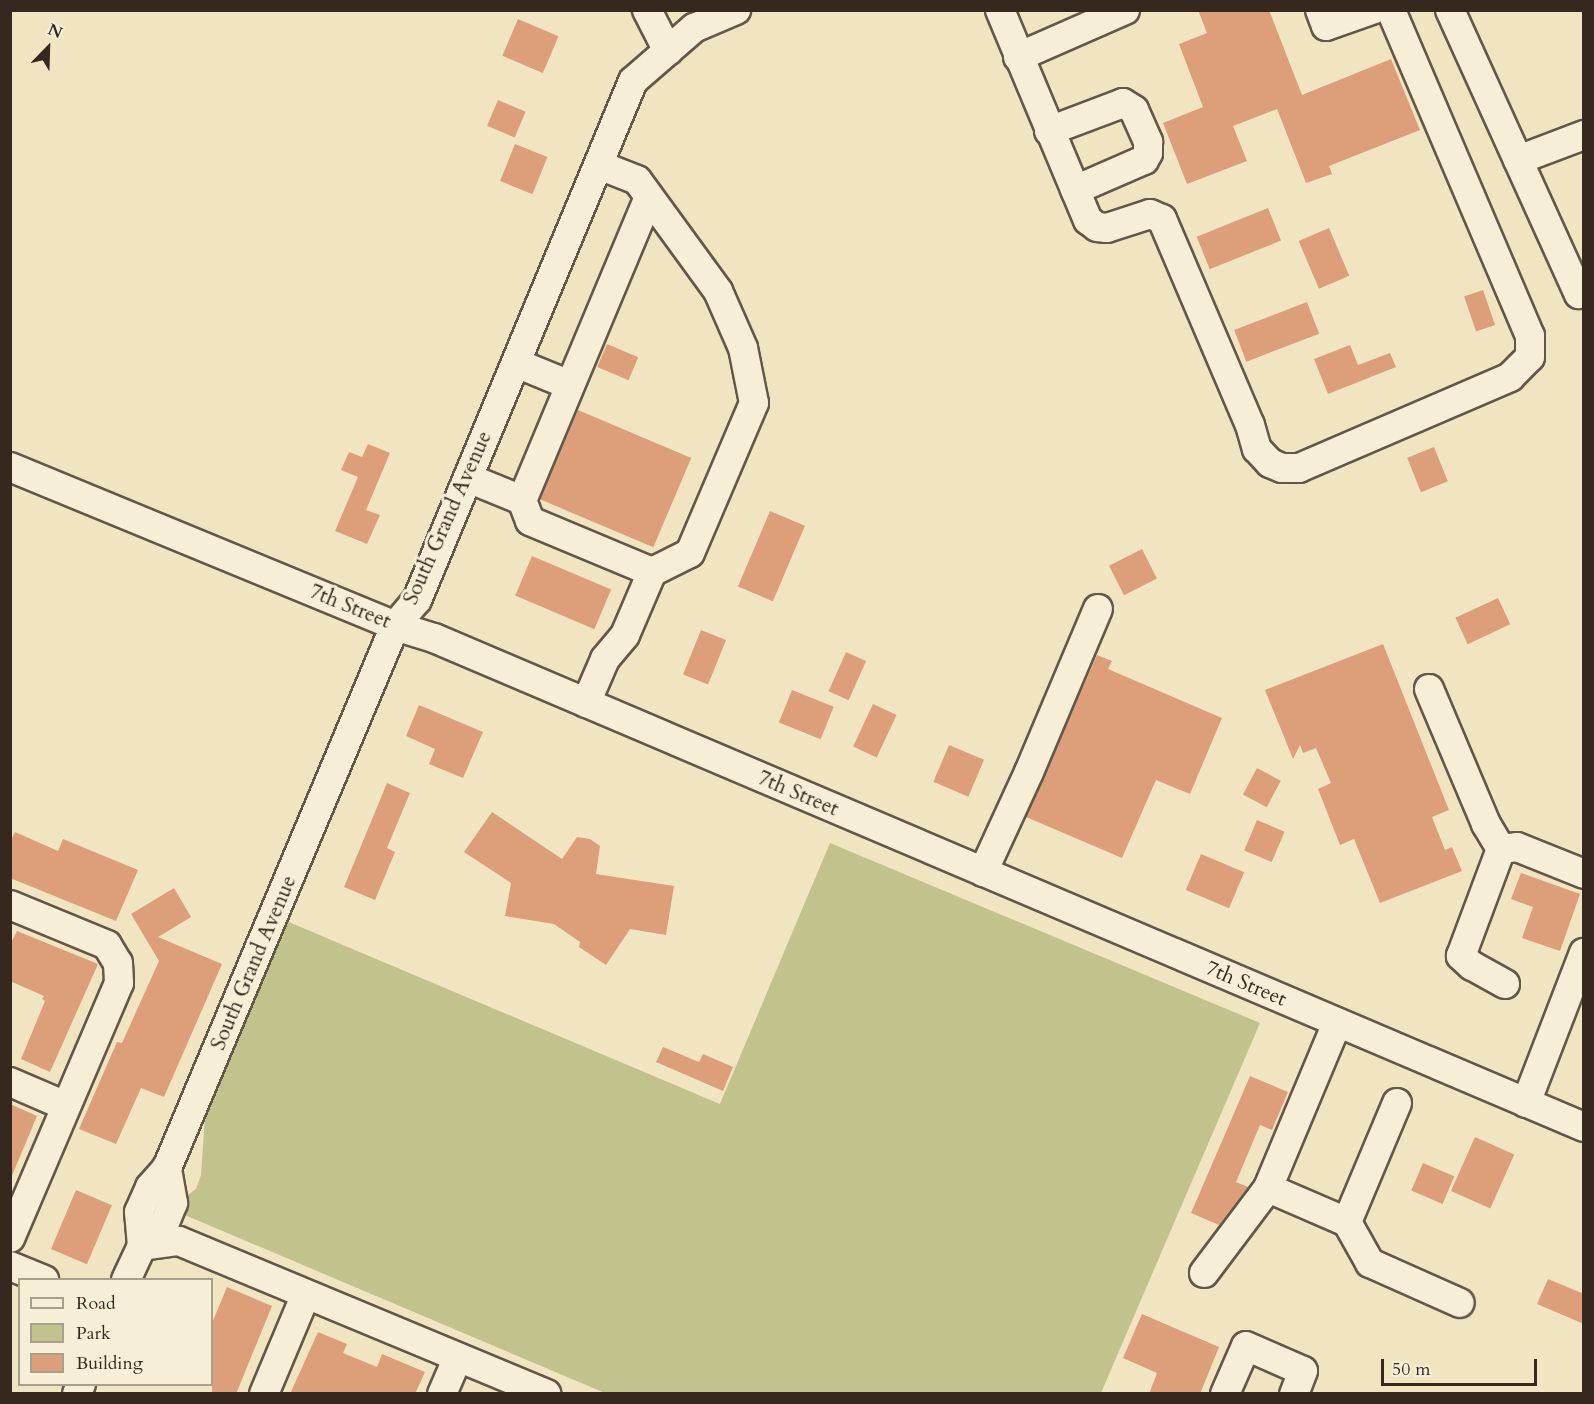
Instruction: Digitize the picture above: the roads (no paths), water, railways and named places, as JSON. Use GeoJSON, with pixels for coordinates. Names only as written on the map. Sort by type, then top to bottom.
{"type":"FeatureCollection","features":[{"type":"Feature","properties":{"kind":"street"},"geometry":{"type":"LineString","coordinates":[[647,10],[668,51]]}},
{"type":"Feature","properties":{"kind":"street","name":"South Grand Avenue"},"geometry":{"type":"LineString","coordinates":[[142,1246],[139,1212],[150,1187],[167,1168],[395,626],[417,600],[633,81],[694,28],[735,10]]}},
{"type":"Feature","properties":{"kind":"street"},"geometry":{"type":"LineString","coordinates":[[1000,10],[1088,220],[1097,227],[1113,228],[1150,214],[1157,215],[1165,224],[1250,425],[1257,448],[1270,463],[1282,468],[1299,468],[1510,377],[1530,357],[1530,336],[1391,10]]}},
{"type":"Feature","properties":{"kind":"street"},"geometry":{"type":"LineString","coordinates":[[1018,57],[1125,10]]}},
{"type":"Feature","properties":{"kind":"street"},"geometry":{"type":"LineString","coordinates":[[1320,10],[1326,26],[1372,10]]}},
{"type":"Feature","properties":{"kind":"street"},"geometry":{"type":"LineString","coordinates":[[1450,10],[1579,294],[1584,292]]}},
{"type":"Feature","properties":{"kind":"street"},"geometry":{"type":"LineString","coordinates":[[1049,131],[1123,103],[1134,110],[1148,142],[1148,153],[1144,160],[1075,190]]}},
{"type":"Feature","properties":{"kind":"street"},"geometry":{"type":"LineString","coordinates":[[1518,160],[1584,135]]}},
{"type":"Feature","properties":{"kind":"street"},"geometry":{"type":"LineString","coordinates":[[586,703],[605,659],[625,634],[652,572],[690,553],[754,403],[743,348],[718,291],[637,180],[599,165]]}},
{"type":"Feature","properties":{"kind":"street"},"geometry":{"type":"LineString","coordinates":[[649,196],[522,500],[530,520],[652,572]]}},
{"type":"Feature","properties":{"kind":"street"},"geometry":{"type":"LineString","coordinates":[[516,363],[570,384]]}},
{"type":"Feature","properties":{"kind":"street","name":"7th Street"},"geometry":{"type":"LineString","coordinates":[[10,467],[395,626],[434,638],[1584,1127]]}},
{"type":"Feature","properties":{"kind":"street"},"geometry":{"type":"LineString","coordinates":[[468,478],[522,500]]}},
{"type":"Feature","properties":{"kind":"street"},"geometry":{"type":"LineString","coordinates":[[982,872],[1029,772],[1098,609]]}},
{"type":"Feature","properties":{"kind":"street"},"geometry":{"type":"LineString","coordinates":[[1429,689],[1486,824],[1501,849]]}},
{"type":"Feature","properties":{"kind":"street"},"geometry":{"type":"LineString","coordinates":[[1501,849],[1516,847],[1584,874]]}},
{"type":"Feature","properties":{"kind":"street"},"geometry":{"type":"LineString","coordinates":[[1501,849],[1461,956],[1472,966],[1505,984]]}},
{"type":"Feature","properties":{"kind":"street"},"geometry":{"type":"LineString","coordinates":[[10,904],[107,945],[118,963],[119,983],[10,1238]]}},
{"type":"Feature","properties":{"kind":"street"},"geometry":{"type":"LineString","coordinates":[[1526,1103],[1584,954]]}},
{"type":"Feature","properties":{"kind":"street"},"geometry":{"type":"LineString","coordinates":[[1204,1273],[1268,1188],[1336,1023]]}},
{"type":"Feature","properties":{"kind":"street"},"geometry":{"type":"LineString","coordinates":[[10,1082],[66,1106]]}},
{"type":"Feature","properties":{"kind":"street"},"geometry":{"type":"LineString","coordinates":[[1347,1222],[1397,1103]]}},
{"type":"Feature","properties":{"kind":"street"},"geometry":{"type":"LineString","coordinates":[[1268,1188],[1347,1222],[1370,1263],[1460,1303]]}},
{"type":"Feature","properties":{"kind":"street"},"geometry":{"type":"LineString","coordinates":[[127,1278],[142,1246],[179,1241],[546,1394]]}},
{"type":"Feature","properties":{"kind":"street"},"geometry":{"type":"LineString","coordinates":[[10,1266],[39,1278]]}},
{"type":"Feature","properties":{"kind":"street"},"geometry":{"type":"LineString","coordinates":[[264,1394],[306,1294]]}},
{"type":"Feature","properties":{"kind":"street"},"geometry":{"type":"LineString","coordinates":[[1225,1394],[1246,1346],[1303,1371],[1294,1394]]}},
{"type":"Feature","properties":{"kind":"street"},"geometry":{"type":"LineString","coordinates":[[442,1394],[458,1357]]}}]}
